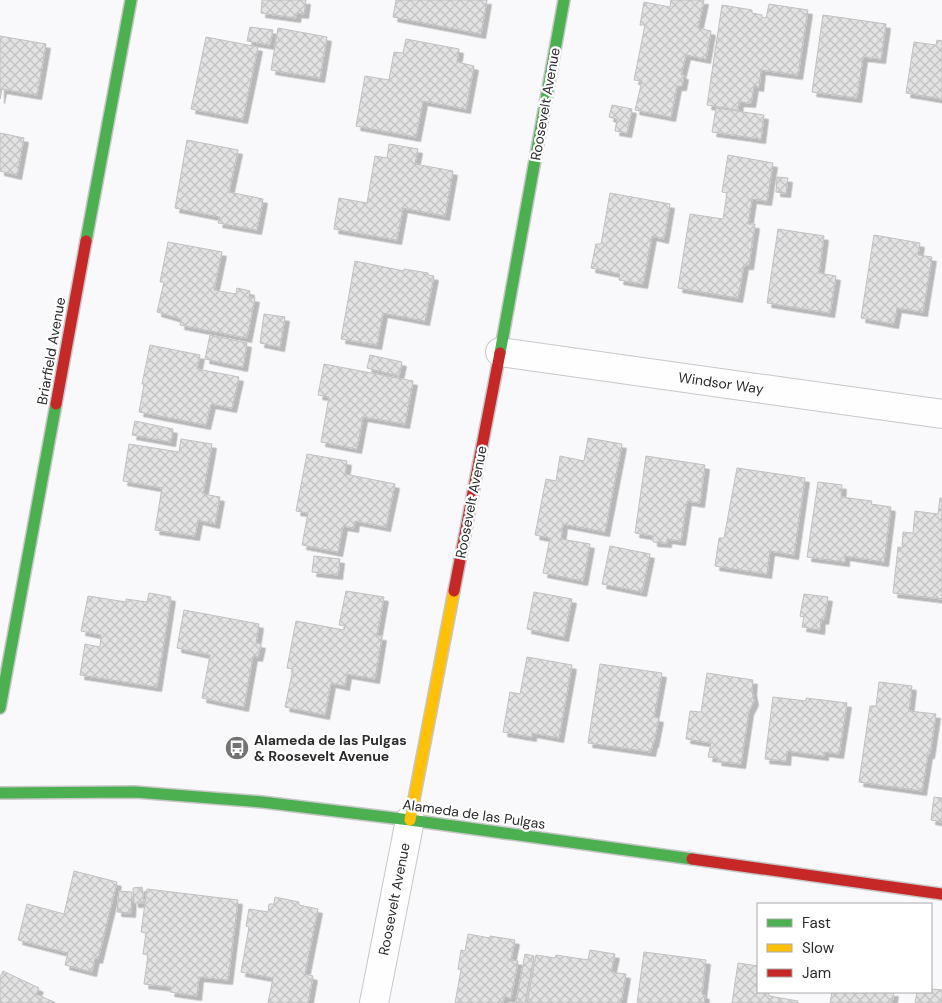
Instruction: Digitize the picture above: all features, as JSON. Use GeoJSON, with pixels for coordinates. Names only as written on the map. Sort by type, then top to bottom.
{"type":"FeatureCollection","features":[{"type":"Feature","properties":{"kind":"street","name":"Briarfield Avenue"},"geometry":{"type":"LineString","coordinates":[[0,708],[131,0]]}},
{"type":"Feature","properties":{"kind":"street","name":"Roosevelt Avenue"},"geometry":{"type":"LineString","coordinates":[[374,1003],[500,352],[564,0]]}},
{"type":"Feature","properties":{"kind":"street","name":"Windsor Way"},"geometry":{"type":"LineString","coordinates":[[500,352],[942,414]]}},
{"type":"Feature","properties":{"kind":"street","name":"Alameda de las Pulgas"},"geometry":{"type":"LineString","coordinates":[[0,792],[135,792],[262,802],[410,820],[942,894]]}},
{"type":"Feature","properties":{"kind":"building"},"geometry":{"type":"Polygon","coordinates":[[[262,0],[306,0],[304,14],[297,13],[296,18],[261,13],[262,0]]]}},
{"type":"Feature","properties":{"kind":"building"},"geometry":{"type":"Polygon","coordinates":[[[396,0],[487,0],[481,34],[393,17],[396,0]]]}},
{"type":"Feature","properties":{"kind":"building"},"geometry":{"type":"Polygon","coordinates":[[[671,0],[704,0],[698,28],[711,31],[706,59],[686,55],[681,75],[684,75],[682,86],[677,86],[671,117],[635,110],[642,81],[634,80],[645,25],[640,25],[644,2],[670,7],[671,0]]]}},
{"type":"Feature","properties":{"kind":"building"},"geometry":{"type":"Polygon","coordinates":[[[769,4],[808,10],[798,75],[761,70],[759,87],[754,86],[751,103],[739,102],[738,110],[707,105],[722,5],[752,10],[752,13],[766,18],[769,4]]]}},
{"type":"Feature","properties":{"kind":"building"},"geometry":{"type":"Polygon","coordinates":[[[823,15],[886,24],[881,59],[863,57],[857,98],[812,92],[823,15]]]}},
{"type":"Feature","properties":{"kind":"building"},"geometry":{"type":"Polygon","coordinates":[[[250,27],[273,30],[270,45],[247,41],[250,27]]]}},
{"type":"Feature","properties":{"kind":"building"},"geometry":{"type":"Polygon","coordinates":[[[278,28],[327,37],[320,78],[271,70],[278,28]]]}},
{"type":"Feature","properties":{"kind":"building"},"geometry":{"type":"Polygon","coordinates":[[[0,36],[46,44],[37,95],[2,89],[0,99],[0,36]]]}},
{"type":"Feature","properties":{"kind":"building"},"geometry":{"type":"Polygon","coordinates":[[[206,37],[258,47],[243,119],[191,109],[206,37]]]}},
{"type":"Feature","properties":{"kind":"building"},"geometry":{"type":"Polygon","coordinates":[[[406,39],[459,49],[457,62],[474,66],[466,109],[423,101],[416,137],[356,126],[365,76],[389,80],[394,52],[403,53],[406,39]]]}},
{"type":"Feature","properties":{"kind":"building"},"geometry":{"type":"Polygon","coordinates":[[[937,40],[942,41],[942,99],[906,93],[914,42],[936,45],[937,40]]]}},
{"type":"Feature","properties":{"kind":"building"},"geometry":{"type":"Polygon","coordinates":[[[612,105],[632,109],[627,133],[615,131],[617,119],[609,117],[612,105]]]}},
{"type":"Feature","properties":{"kind":"building"},"geometry":{"type":"Polygon","coordinates":[[[716,108],[764,115],[761,139],[712,132],[716,108]]]}},
{"type":"Feature","properties":{"kind":"building"},"geometry":{"type":"Polygon","coordinates":[[[0,133],[24,138],[17,175],[0,171],[0,133]]]}},
{"type":"Feature","properties":{"kind":"building"},"geometry":{"type":"Polygon","coordinates":[[[187,140],[238,150],[229,192],[263,199],[257,230],[218,223],[220,217],[175,208],[187,140]]]}},
{"type":"Feature","properties":{"kind":"building"},"geometry":{"type":"Polygon","coordinates":[[[389,144],[418,149],[415,164],[453,171],[445,216],[403,208],[397,240],[334,229],[339,198],[367,203],[375,156],[387,158],[389,144]]]}},
{"type":"Feature","properties":{"kind":"building"},"geometry":{"type":"Polygon","coordinates":[[[728,155],[773,163],[767,201],[752,199],[748,224],[755,224],[749,265],[744,265],[738,298],[678,288],[690,214],[723,219],[727,193],[722,192],[728,155]]]}},
{"type":"Feature","properties":{"kind":"building"},"geometry":{"type":"Polygon","coordinates":[[[777,177],[788,178],[786,193],[776,192],[777,177]]]}},
{"type":"Feature","properties":{"kind":"building"},"geometry":{"type":"Polygon","coordinates":[[[610,193],[670,204],[664,239],[652,236],[643,284],[619,280],[620,274],[591,268],[596,244],[601,244],[610,193]]]}},
{"type":"Feature","properties":{"kind":"building"},"geometry":{"type":"Polygon","coordinates":[[[778,229],[824,236],[819,273],[836,276],[830,313],[767,303],[778,229]]]}},
{"type":"Feature","properties":{"kind":"building"},"geometry":{"type":"Polygon","coordinates":[[[874,235],[920,243],[918,255],[932,257],[923,312],[897,308],[894,324],[861,318],[874,235]]]}},
{"type":"Feature","properties":{"kind":"building"},"geometry":{"type":"Polygon","coordinates":[[[168,242],[222,252],[214,290],[236,294],[237,288],[250,291],[249,297],[255,298],[247,338],[180,325],[181,319],[157,312],[164,282],[160,282],[168,242]]]}},
{"type":"Feature","properties":{"kind":"building"},"geometry":{"type":"Polygon","coordinates":[[[355,261],[404,271],[404,269],[428,273],[428,275],[434,276],[425,321],[383,313],[377,345],[341,339],[355,261]]]}},
{"type":"Feature","properties":{"kind":"building"},"geometry":{"type":"Polygon","coordinates":[[[264,314],[285,317],[280,347],[260,343],[264,314]]]}},
{"type":"Feature","properties":{"kind":"building"},"geometry":{"type":"Polygon","coordinates":[[[210,335],[247,343],[243,367],[205,359],[210,335]]]}},
{"type":"Feature","properties":{"kind":"building"},"geometry":{"type":"Polygon","coordinates":[[[150,345],[200,355],[197,369],[239,377],[232,408],[211,404],[206,425],[139,412],[144,384],[142,384],[150,345]]]}},
{"type":"Feature","properties":{"kind":"building"},"geometry":{"type":"Polygon","coordinates":[[[370,355],[402,362],[399,376],[367,368],[370,355]]]}},
{"type":"Feature","properties":{"kind":"building"},"geometry":{"type":"Polygon","coordinates":[[[324,364],[413,381],[405,424],[363,417],[357,449],[321,442],[329,397],[318,395],[324,364]]]}},
{"type":"Feature","properties":{"kind":"building"},"geometry":{"type":"Polygon","coordinates":[[[135,421],[173,429],[171,442],[132,435],[135,421]]]}},
{"type":"Feature","properties":{"kind":"building"},"geometry":{"type":"Polygon","coordinates":[[[588,438],[622,444],[605,532],[563,524],[561,539],[590,544],[583,581],[543,573],[550,538],[535,535],[546,479],[556,481],[560,456],[584,461],[588,438]]]}},
{"type":"Feature","properties":{"kind":"building"},"geometry":{"type":"Polygon","coordinates":[[[181,439],[212,444],[203,494],[220,497],[215,524],[198,520],[195,536],[155,530],[162,488],[123,481],[129,444],[179,452],[181,439]]]}},
{"type":"Feature","properties":{"kind":"building"},"geometry":{"type":"Polygon","coordinates":[[[307,454],[347,461],[345,474],[395,484],[386,527],[355,521],[354,528],[343,526],[338,552],[302,545],[308,513],[296,511],[307,454]]]}},
{"type":"Feature","properties":{"kind":"building"},"geometry":{"type":"Polygon","coordinates":[[[646,456],[705,465],[700,503],[687,501],[681,541],[667,539],[667,543],[653,542],[653,536],[635,533],[646,456]]]}},
{"type":"Feature","properties":{"kind":"building"},"geometry":{"type":"Polygon","coordinates":[[[737,468],[805,478],[794,555],[770,551],[767,574],[715,566],[719,538],[724,538],[737,468]]]}},
{"type":"Feature","properties":{"kind":"building"},"geometry":{"type":"Polygon","coordinates":[[[818,482],[842,485],[841,497],[872,501],[871,504],[891,507],[884,562],[845,556],[845,562],[807,557],[818,482]]]}},
{"type":"Feature","properties":{"kind":"building"},"geometry":{"type":"Polygon","coordinates":[[[940,498],[942,498],[942,599],[893,593],[898,547],[902,548],[903,532],[913,533],[915,511],[938,514],[940,498]]]}},
{"type":"Feature","properties":{"kind":"building"},"geometry":{"type":"Polygon","coordinates":[[[610,546],[650,554],[642,592],[602,584],[610,546]]]}},
{"type":"Feature","properties":{"kind":"building"},"geometry":{"type":"Polygon","coordinates":[[[314,556],[340,559],[338,575],[312,572],[314,556]]]}},
{"type":"Feature","properties":{"kind":"building"},"geometry":{"type":"Polygon","coordinates":[[[346,591],[384,597],[377,636],[382,636],[375,679],[347,674],[345,686],[331,683],[325,715],[285,707],[293,669],[287,668],[296,621],[344,630],[345,626],[339,625],[346,591]]]}},
{"type":"Feature","properties":{"kind":"building"},"geometry":{"type":"Polygon","coordinates":[[[534,592],[572,599],[564,637],[527,629],[534,592]]]}},
{"type":"Feature","properties":{"kind":"building"},"geometry":{"type":"Polygon","coordinates":[[[149,593],[171,597],[157,687],[80,675],[85,644],[100,647],[101,635],[81,631],[88,596],[126,602],[126,599],[147,602],[149,593]]]}},
{"type":"Feature","properties":{"kind":"building"},"geometry":{"type":"Polygon","coordinates":[[[804,594],[828,597],[824,620],[821,619],[820,630],[802,627],[804,617],[800,616],[804,594]]]}},
{"type":"Feature","properties":{"kind":"building"},"geometry":{"type":"Polygon","coordinates":[[[184,610],[259,624],[256,643],[261,644],[258,657],[253,656],[244,707],[202,698],[210,655],[177,648],[184,610]]]}},
{"type":"Feature","properties":{"kind":"building"},"geometry":{"type":"Polygon","coordinates":[[[527,657],[572,665],[559,738],[532,733],[532,737],[503,732],[510,692],[520,694],[527,657]]]}},
{"type":"Feature","properties":{"kind":"building"},"geometry":{"type":"Polygon","coordinates":[[[600,664],[662,673],[654,717],[659,718],[651,752],[588,743],[600,664]]]}},
{"type":"Feature","properties":{"kind":"building"},"geometry":{"type":"Polygon","coordinates":[[[707,673],[753,680],[752,691],[754,701],[749,711],[741,764],[717,761],[718,758],[708,757],[711,743],[686,739],[690,711],[701,712],[707,673]]]}},
{"type":"Feature","properties":{"kind":"building"},"geometry":{"type":"Polygon","coordinates":[[[879,682],[912,686],[909,711],[936,714],[922,791],[859,782],[870,706],[876,706],[879,682]]]}},
{"type":"Feature","properties":{"kind":"building"},"geometry":{"type":"Polygon","coordinates":[[[773,697],[806,701],[806,698],[847,703],[839,754],[824,752],[824,756],[787,751],[786,761],[765,759],[773,697]]]}},
{"type":"Feature","properties":{"kind":"building"},"geometry":{"type":"Polygon","coordinates":[[[934,797],[942,798],[942,822],[931,820],[934,797]]]}},
{"type":"Feature","properties":{"kind":"building"},"geometry":{"type":"Polygon","coordinates":[[[74,871],[117,882],[98,959],[95,958],[92,972],[65,965],[68,953],[18,940],[27,904],[64,914],[74,871]]]}},
{"type":"Feature","properties":{"kind":"building"},"geometry":{"type":"Polygon","coordinates":[[[142,887],[144,903],[134,903],[133,888],[142,887]]]}},
{"type":"Feature","properties":{"kind":"building"},"geometry":{"type":"Polygon","coordinates":[[[147,889],[238,900],[228,980],[199,977],[197,996],[170,992],[171,987],[144,984],[148,955],[143,954],[146,933],[141,932],[147,889]]]}},
{"type":"Feature","properties":{"kind":"building"},"geometry":{"type":"Polygon","coordinates":[[[119,891],[132,892],[131,913],[117,912],[119,891]]]}},
{"type":"Feature","properties":{"kind":"building"},"geometry":{"type":"Polygon","coordinates":[[[275,897],[299,902],[299,905],[318,909],[305,974],[313,976],[308,1003],[268,1003],[273,978],[241,972],[249,927],[246,926],[249,909],[268,912],[269,904],[274,904],[275,897]]]}},
{"type":"Feature","properties":{"kind":"building"},"geometry":{"type":"Polygon","coordinates":[[[468,934],[515,940],[511,960],[518,961],[511,998],[504,997],[503,1003],[455,1003],[461,970],[458,969],[461,950],[465,951],[468,934]]]}},
{"type":"Feature","properties":{"kind":"building"},"geometry":{"type":"Polygon","coordinates":[[[590,950],[615,954],[611,972],[626,974],[621,1003],[527,1003],[536,955],[555,958],[556,955],[588,960],[590,950]]]}},
{"type":"Feature","properties":{"kind":"building"},"geometry":{"type":"Polygon","coordinates":[[[644,952],[706,960],[702,994],[705,995],[704,1003],[637,1003],[644,952]]]}},
{"type":"Feature","properties":{"kind":"building"},"geometry":{"type":"Polygon","coordinates":[[[525,954],[534,956],[525,1003],[516,1003],[525,954]]]}},
{"type":"Feature","properties":{"kind":"building"},"geometry":{"type":"Polygon","coordinates":[[[738,963],[757,966],[757,993],[769,993],[769,996],[798,1001],[798,1003],[732,1003],[738,963]]]}},
{"type":"Feature","properties":{"kind":"building"},"geometry":{"type":"Polygon","coordinates":[[[3,971],[39,988],[36,994],[56,1003],[0,1003],[0,977],[3,971]]]}},
{"type":"Feature","properties":{"kind":"building"},"geometry":{"type":"Polygon","coordinates":[[[932,989],[942,990],[942,1003],[915,1003],[917,993],[932,993],[932,989]]]}},
{"type":"Feature","properties":{"kind":"building"},"geometry":{"type":"Polygon","coordinates":[[[832,993],[894,993],[892,1003],[830,1003],[832,993]]]}},
{"type":"Feature","properties":{"kind":"traffic: fast"},"geometry":{"type":"LineString","coordinates":[[86,241],[131,0]]}},
{"type":"Feature","properties":{"kind":"traffic: fast"},"geometry":{"type":"LineString","coordinates":[[500,353],[564,0]]}},
{"type":"Feature","properties":{"kind":"traffic: fast"},"geometry":{"type":"LineString","coordinates":[[0,708],[56,404]]}},
{"type":"Feature","properties":{"kind":"traffic: fast"},"geometry":{"type":"LineString","coordinates":[[0,793],[135,792],[262,802],[410,820],[692,859]]}},
{"type":"Feature","properties":{"kind":"traffic: slow"},"geometry":{"type":"LineString","coordinates":[[410,820],[454,591]]}},
{"type":"Feature","properties":{"kind":"traffic: jam"},"geometry":{"type":"LineString","coordinates":[[56,404],[86,241]]}},
{"type":"Feature","properties":{"kind":"traffic: jam"},"geometry":{"type":"LineString","coordinates":[[454,591],[500,353]]}},
{"type":"Feature","properties":{"kind":"traffic: jam"},"geometry":{"type":"LineString","coordinates":[[692,859],[942,894]]}},
{"type":"Feature","properties":{"kind":"place","name":"Alameda de las Pulgas & Roosevelt Avenue"},"geometry":{"type":"Point","coordinates":[237,748]}}]}
